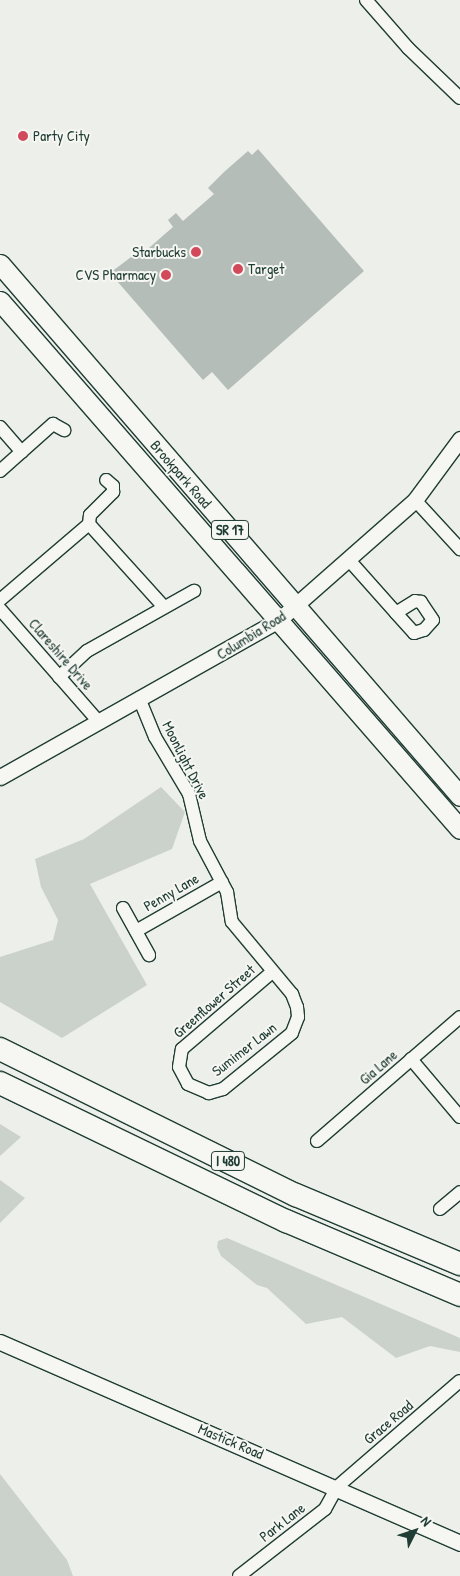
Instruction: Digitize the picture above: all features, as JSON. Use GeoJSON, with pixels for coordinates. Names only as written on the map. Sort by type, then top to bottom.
{"type":"FeatureCollection","features":[{"type":"Feature","properties":{"kind":"highway","name":"I 480"},"geometry":{"type":"LineString","coordinates":[[0,1049],[296,1195],[460,1264]]}},
{"type":"Feature","properties":{"kind":"highway","name":"I 480"},"geometry":{"type":"LineString","coordinates":[[0,1083],[286,1220],[460,1295]]}},
{"type":"Feature","properties":{"kind":"main road","name":"Brookpark Road"},"geometry":{"type":"LineString","coordinates":[[0,264],[460,796]]}},
{"type":"Feature","properties":{"kind":"main road","name":"Brookpark Road"},"geometry":{"type":"LineString","coordinates":[[0,301],[280,620],[460,829]]}},
{"type":"Feature","properties":{"kind":"street"},"geometry":{"type":"LineString","coordinates":[[366,0],[408,48],[460,98]]}},
{"type":"Feature","properties":{"kind":"street"},"geometry":{"type":"LineString","coordinates":[[0,471],[53,424],[64,430]]}},
{"type":"Feature","properties":{"kind":"street"},"geometry":{"type":"LineString","coordinates":[[0,427],[22,452]]}},
{"type":"Feature","properties":{"kind":"street","name":"Columbia Road"},"geometry":{"type":"LineString","coordinates":[[0,777],[280,620],[415,500],[460,438]]}},
{"type":"Feature","properties":{"kind":"street"},"geometry":{"type":"LineString","coordinates":[[0,600],[89,524],[90,514],[113,492],[113,486],[106,480]]}},
{"type":"Feature","properties":{"kind":"street"},"geometry":{"type":"LineString","coordinates":[[415,500],[460,549]]}},
{"type":"Feature","properties":{"kind":"street"},"geometry":{"type":"LineString","coordinates":[[89,524],[163,606]]}},
{"type":"Feature","properties":{"kind":"street"},"geometry":{"type":"LineString","coordinates":[[349,560],[396,612]]}},
{"type":"Feature","properties":{"kind":"street"},"geometry":{"type":"LineString","coordinates":[[59,677],[87,651],[163,606],[194,591]]}},
{"type":"Feature","properties":{"kind":"street","name":"Clareshire Drive"},"geometry":{"type":"LineString","coordinates":[[0,609],[98,721]]}},
{"type":"Feature","properties":{"kind":"street","name":"Moonlight Drive"},"geometry":{"type":"LineString","coordinates":[[139,698],[155,737],[189,794],[200,841],[222,882],[238,932],[292,994],[298,1017],[292,1033]]}},
{"type":"Feature","properties":{"kind":"street","name":"Penny Lane"},"geometry":{"type":"LineString","coordinates":[[136,931],[222,882]]}},
{"type":"Feature","properties":{"kind":"street"},"geometry":{"type":"LineString","coordinates":[[123,908],[149,955]]}},
{"type":"Feature","properties":{"kind":"street","name":"Greenflower Street"},"geometry":{"type":"LineString","coordinates":[[188,1084],[179,1067],[182,1049],[272,972]]}},
{"type":"Feature","properties":{"kind":"street","name":"Gia Lane"},"geometry":{"type":"LineString","coordinates":[[317,1141],[460,1017]]}},
{"type":"Feature","properties":{"kind":"street","name":"Sumimer Lawn"},"geometry":{"type":"LineString","coordinates":[[188,1084],[209,1092],[223,1089],[292,1033]]}},
{"type":"Feature","properties":{"kind":"street"},"geometry":{"type":"LineString","coordinates":[[411,1060],[460,1117]]}},
{"type":"Feature","properties":{"kind":"street"},"geometry":{"type":"LineString","coordinates":[[440,1209],[460,1192]]}},
{"type":"Feature","properties":{"kind":"street","name":"Mastick Road"},"geometry":{"type":"LineString","coordinates":[[0,1342],[337,1486],[460,1543]]}},
{"type":"Feature","properties":{"kind":"street","name":"Grace Road"},"geometry":{"type":"LineString","coordinates":[[337,1486],[460,1381]]}},
{"type":"Feature","properties":{"kind":"street","name":"Park Lane"},"geometry":{"type":"LineString","coordinates":[[239,1576],[325,1509],[337,1486]]}},
{"type":"Feature","properties":{"kind":"shaded area"},"geometry":{"type":"Polygon","coordinates":[[[161,787],[185,812],[172,849],[90,884],[147,985],[62,1038],[0,1002],[0,957],[53,940],[58,920],[41,887],[35,859],[84,839],[161,787]]]}},
{"type":"Feature","properties":{"kind":"shaded area"},"geometry":{"type":"Polygon","coordinates":[[[0,1124],[21,1137],[0,1156],[0,1124]]]}},
{"type":"Feature","properties":{"kind":"shaded area"},"geometry":{"type":"Polygon","coordinates":[[[0,1180],[25,1198],[0,1223],[0,1180]]]}},
{"type":"Feature","properties":{"kind":"shaded area"},"geometry":{"type":"Polygon","coordinates":[[[227,1238],[460,1338],[460,1352],[430,1346],[396,1358],[342,1317],[306,1324],[267,1288],[257,1285],[221,1256],[217,1247],[218,1241],[227,1238]]]}},
{"type":"Feature","properties":{"kind":"shaded area"},"geometry":{"type":"Polygon","coordinates":[[[0,1474],[67,1560],[73,1576],[0,1576],[0,1474]]]}},
{"type":"Feature","properties":{"kind":"building","name":"Target"},"geometry":{"type":"Polygon","coordinates":[[[258,149],[364,271],[228,390],[212,372],[203,380],[110,273],[139,251],[142,254],[173,227],[168,220],[176,213],[183,221],[214,194],[208,188],[224,172],[248,151],[252,155],[258,149]]]}},
{"type":"Feature","properties":{"kind":"place","name":"Party City"},"geometry":{"type":"Point","coordinates":[23,136]}},
{"type":"Feature","properties":{"kind":"place","name":"Starbucks"},"geometry":{"type":"Point","coordinates":[196,252]}},
{"type":"Feature","properties":{"kind":"place","name":"Target"},"geometry":{"type":"Point","coordinates":[238,269]}},
{"type":"Feature","properties":{"kind":"place","name":"CVS Pharmacy"},"geometry":{"type":"Point","coordinates":[166,275]}}]}
